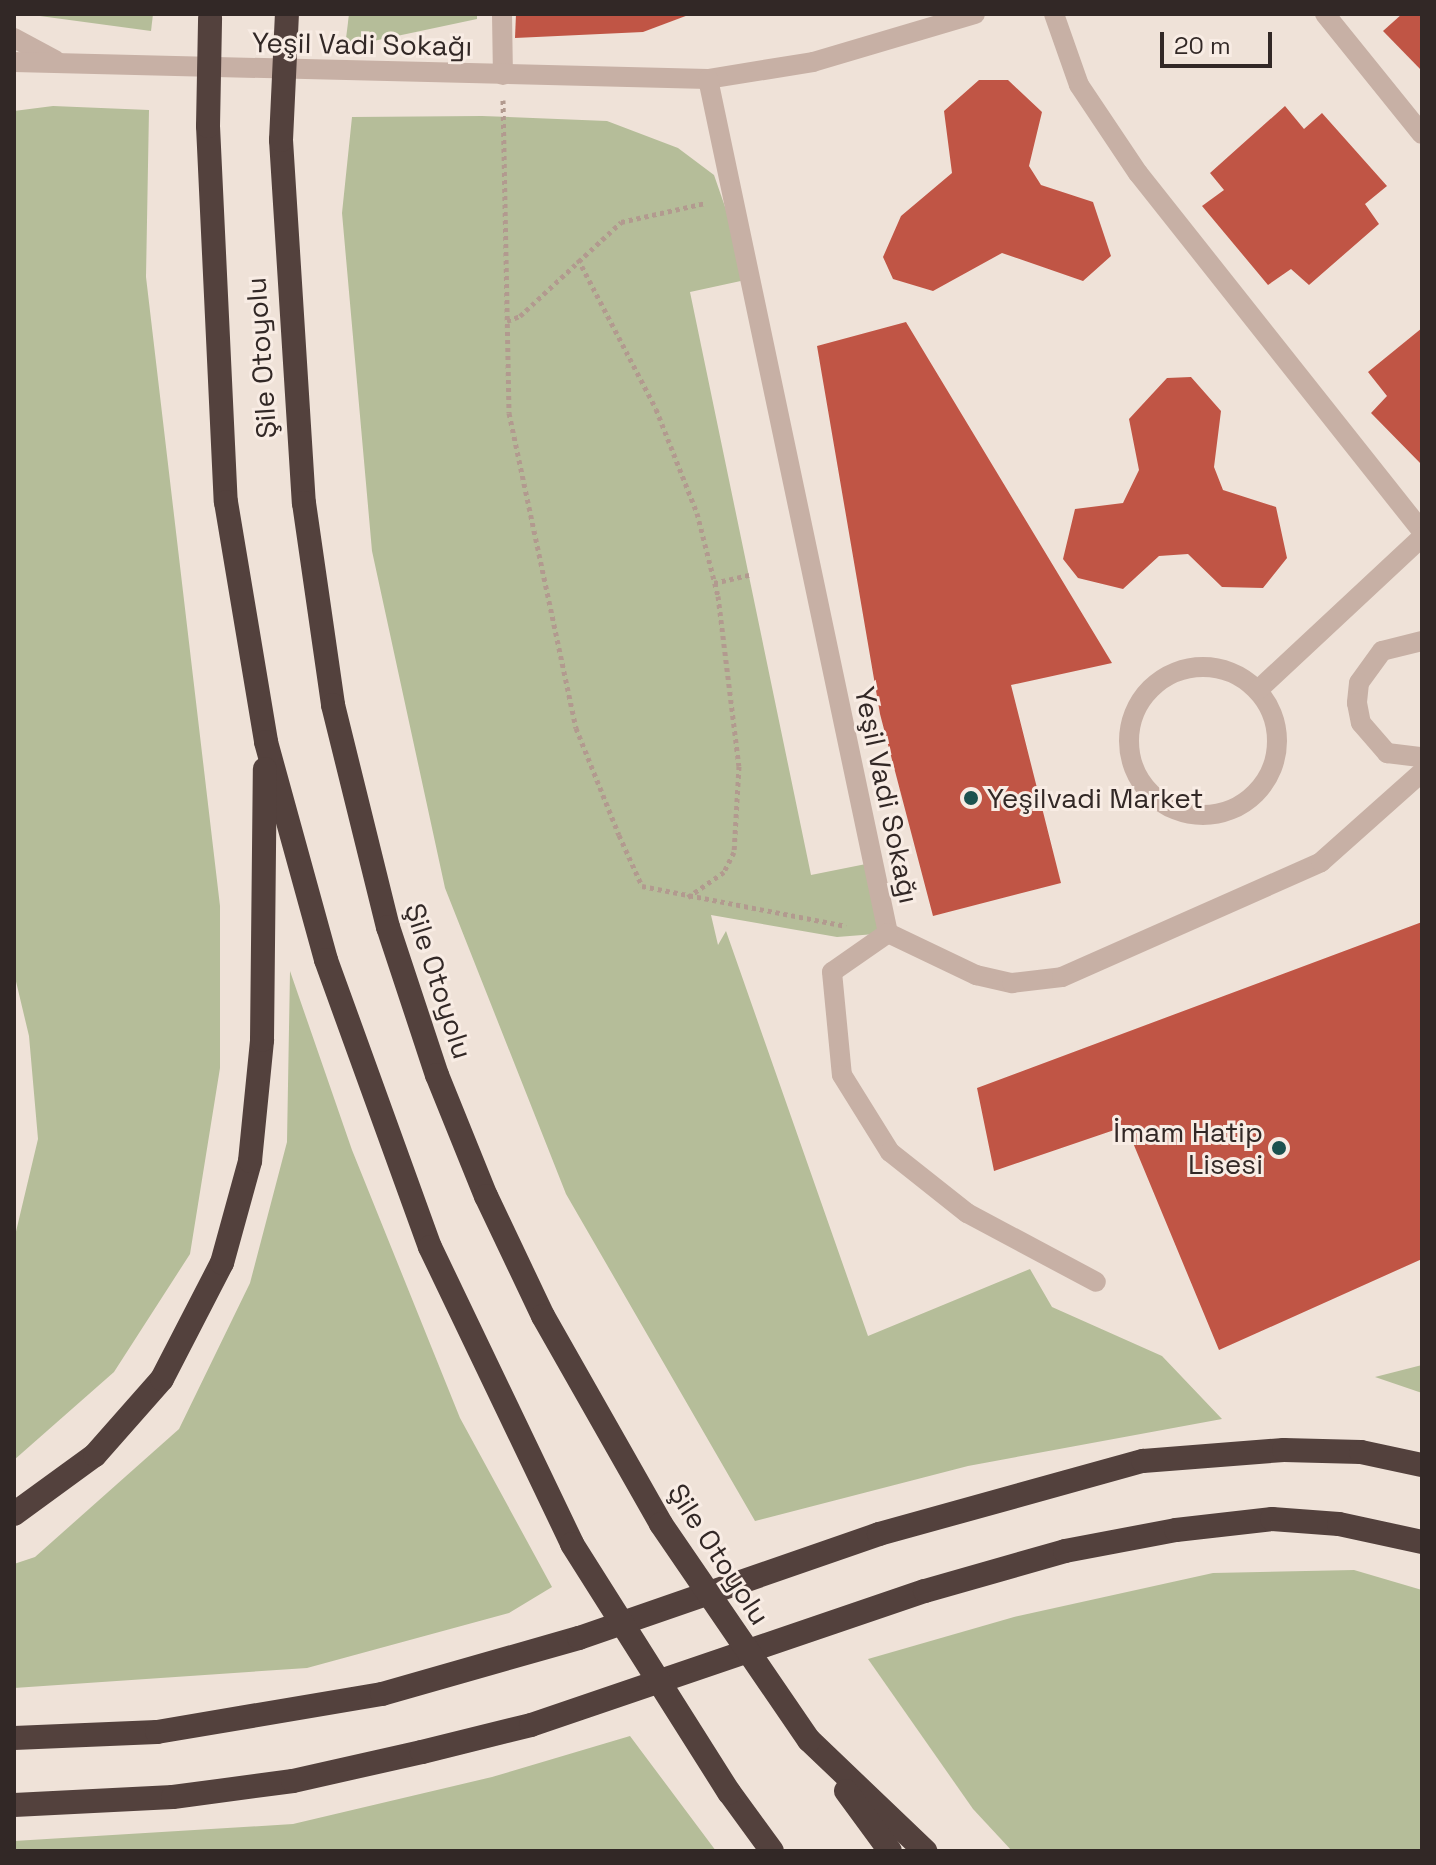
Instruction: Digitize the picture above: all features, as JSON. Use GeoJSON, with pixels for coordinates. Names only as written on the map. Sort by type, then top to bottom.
{"type":"FeatureCollection","features":[{"type":"Feature","properties":{"kind":"highway","name":"Şile Otoyolu"},"geometry":{"type":"LineString","coordinates":[[287,14],[281,140],[304,503],[333,705],[388,927],[437,1075],[486,1196],[543,1316],[661,1524],[809,1740],[890,1851]]}},
{"type":"Feature","properties":{"kind":"highway","name":"Şile Otoyolu"},"geometry":{"type":"LineString","coordinates":[[210,16],[208,126],[226,502],[266,742],[326,960],[430,1247],[572,1544],[729,1792],[772,1851]]}},
{"type":"Feature","properties":{"kind":"highway"},"geometry":{"type":"LineString","coordinates":[[14,1514],[95,1455],[162,1379],[222,1263],[250,1161],[262,1040],[266,742]]}},
{"type":"Feature","properties":{"kind":"highway"},"geometry":{"type":"LineString","coordinates":[[14,1738],[157,1732],[382,1694],[579,1638],[879,1534],[1143,1461],[1284,1450],[1361,1452],[1422,1465]]}},
{"type":"Feature","properties":{"kind":"highway"},"geometry":{"type":"LineString","coordinates":[[14,1805],[173,1797],[422,1752],[531,1725],[925,1591],[1065,1551],[1176,1530],[1272,1519],[1339,1524],[1422,1542]]}},
{"type":"Feature","properties":{"kind":"highway"},"geometry":{"type":"LineString","coordinates":[[809,1740],[925,1851]]}},
{"type":"Feature","properties":{"kind":"street"},"geometry":{"type":"LineString","coordinates":[[502,14],[503,75]]}},
{"type":"Feature","properties":{"kind":"street","name":"Yeşil Vadi Sokağı"},"geometry":{"type":"LineString","coordinates":[[19,65],[58,62],[708,79],[851,51],[975,14]]}},
{"type":"Feature","properties":{"kind":"street"},"geometry":{"type":"LineString","coordinates":[[1054,14],[1079,85],[1138,173],[1422,531]]}},
{"type":"Feature","properties":{"kind":"street"},"geometry":{"type":"LineString","coordinates":[[1325,14],[1422,134]]}},
{"type":"Feature","properties":{"kind":"street"},"geometry":{"type":"LineString","coordinates":[[14,38],[58,62]]}},
{"type":"Feature","properties":{"kind":"street","name":"Yeşil Vadi Sokağı"},"geometry":{"type":"LineString","coordinates":[[708,79],[888,933],[976,975],[1012,983],[1062,977],[1321,862],[1422,772]]}},
{"type":"Feature","properties":{"kind":"street"},"geometry":{"type":"LineString","coordinates":[[1258,690],[1422,537]]}},
{"type":"Feature","properties":{"kind":"street"},"geometry":{"type":"LineString","coordinates":[[1422,641],[1382,651],[1359,683],[1357,703],[1361,723],[1379,747],[1406,759],[1422,757]]}},
{"type":"Feature","properties":{"kind":"street"},"geometry":{"type":"LineString","coordinates":[[1213,666],[1258,690],[1271,709],[1277,744],[1268,778],[1254,796],[1234,809],[1188,815],[1148,791],[1128,744],[1144,695],[1163,678],[1213,666]]}},
{"type":"Feature","properties":{"kind":"street"},"geometry":{"type":"LineString","coordinates":[[888,933],[832,972],[842,1075],[890,1152],[967,1213],[1096,1282]]}},
{"type":"Feature","properties":{"kind":"path"},"geometry":{"type":"LineString","coordinates":[[503,75],[509,413],[576,728],[642,886],[888,933]]}},
{"type":"Feature","properties":{"kind":"path"},"geometry":{"type":"LineString","coordinates":[[507,321],[520,316],[621,222],[698,203],[734,203]]}},
{"type":"Feature","properties":{"kind":"path"},"geometry":{"type":"LineString","coordinates":[[578,259],[656,409],[697,513],[714,583],[739,766],[734,852],[724,872],[688,897]]}},
{"type":"Feature","properties":{"kind":"path"},"geometry":{"type":"LineString","coordinates":[[714,583],[749,575]]}},
{"type":"Feature","properties":{"kind":"green space"},"geometry":{"type":"Polygon","coordinates":[[[25,14],[153,14],[151,31],[25,14]]]}},
{"type":"Feature","properties":{"kind":"green space"},"geometry":{"type":"Polygon","coordinates":[[[349,14],[477,14],[477,19],[345,47],[349,14]]]}},
{"type":"Feature","properties":{"kind":"green space"},"geometry":{"type":"Polygon","coordinates":[[[53,106],[149,110],[146,277],[220,906],[220,1068],[190,1254],[114,1372],[14,1460],[14,1240],[38,1139],[29,1036],[14,973],[14,111],[53,106]]]}},
{"type":"Feature","properties":{"kind":"green space"},"geometry":{"type":"Polygon","coordinates":[[[482,116],[607,121],[678,148],[714,175],[750,279],[690,292],[811,875],[871,863],[888,933],[837,937],[711,915],[718,945],[726,931],[868,1336],[1030,1269],[1052,1307],[1162,1356],[1222,1419],[968,1466],[755,1521],[566,1194],[445,888],[372,551],[342,213],[352,117],[482,116]]]}},
{"type":"Feature","properties":{"kind":"green space"},"geometry":{"type":"Polygon","coordinates":[[[290,971],[352,1150],[460,1418],[552,1587],[509,1613],[307,1668],[14,1688],[14,1564],[35,1557],[179,1429],[250,1283],[287,1142],[290,971]]]}},
{"type":"Feature","properties":{"kind":"green space"},"geometry":{"type":"Polygon","coordinates":[[[1422,1365],[1422,1393],[1375,1377],[1422,1365]]]}},
{"type":"Feature","properties":{"kind":"green space"},"geometry":{"type":"Polygon","coordinates":[[[1354,1570],[1422,1590],[1422,1851],[1012,1851],[973,1809],[868,1659],[1014,1617],[1213,1573],[1354,1570]]]}},
{"type":"Feature","properties":{"kind":"green space"},"geometry":{"type":"Polygon","coordinates":[[[630,1736],[716,1851],[14,1851],[14,1841],[293,1824],[492,1777],[630,1736]]]}},
{"type":"Feature","properties":{"kind":"building"},"geometry":{"type":"Polygon","coordinates":[[[516,14],[691,14],[643,32],[515,38],[516,14]]]}},
{"type":"Feature","properties":{"kind":"building"},"geometry":{"type":"Polygon","coordinates":[[[1402,14],[1422,14],[1422,71],[1383,31],[1402,14]]]}},
{"type":"Feature","properties":{"kind":"building"},"geometry":{"type":"Polygon","coordinates":[[[979,80],[1008,80],[1042,112],[1029,166],[1041,185],[1093,202],[1111,256],[1083,281],[1002,253],[933,291],[893,279],[883,257],[901,216],[952,173],[944,111],[979,80]]]}},
{"type":"Feature","properties":{"kind":"building"},"geometry":{"type":"Polygon","coordinates":[[[1285,106],[1304,129],[1322,113],[1387,186],[1365,204],[1379,224],[1309,285],[1291,269],[1268,285],[1202,206],[1224,190],[1210,173],[1285,106]]]}},
{"type":"Feature","properties":{"kind":"building"},"geometry":{"type":"Polygon","coordinates":[[[906,322],[1112,663],[1011,685],[1061,883],[933,916],[880,714],[817,346],[906,322]]]}},
{"type":"Feature","properties":{"kind":"building"},"geometry":{"type":"Polygon","coordinates":[[[1422,328],[1422,465],[1371,413],[1387,396],[1368,372],[1422,328]]]}},
{"type":"Feature","properties":{"kind":"building"},"geometry":{"type":"Polygon","coordinates":[[[1191,377],[1221,411],[1214,467],[1223,490],[1276,507],[1287,558],[1263,588],[1222,587],[1188,554],[1159,556],[1123,589],[1078,578],[1063,559],[1075,509],[1123,503],[1139,470],[1129,419],[1167,378],[1191,377]]]}},
{"type":"Feature","properties":{"kind":"building","name":"İmam Hatip Lisesi"},"geometry":{"type":"Polygon","coordinates":[[[1422,922],[1422,1259],[1219,1350],[1126,1126],[994,1171],[977,1088],[1422,922]]]}},
{"type":"Feature","properties":{"kind":"place","name":"Yeşilvadi Market"},"geometry":{"type":"Point","coordinates":[971,798]}},
{"type":"Feature","properties":{"kind":"place","name":"İmam Hatip Lisesi"},"geometry":{"type":"Point","coordinates":[1279,1148]}}]}
